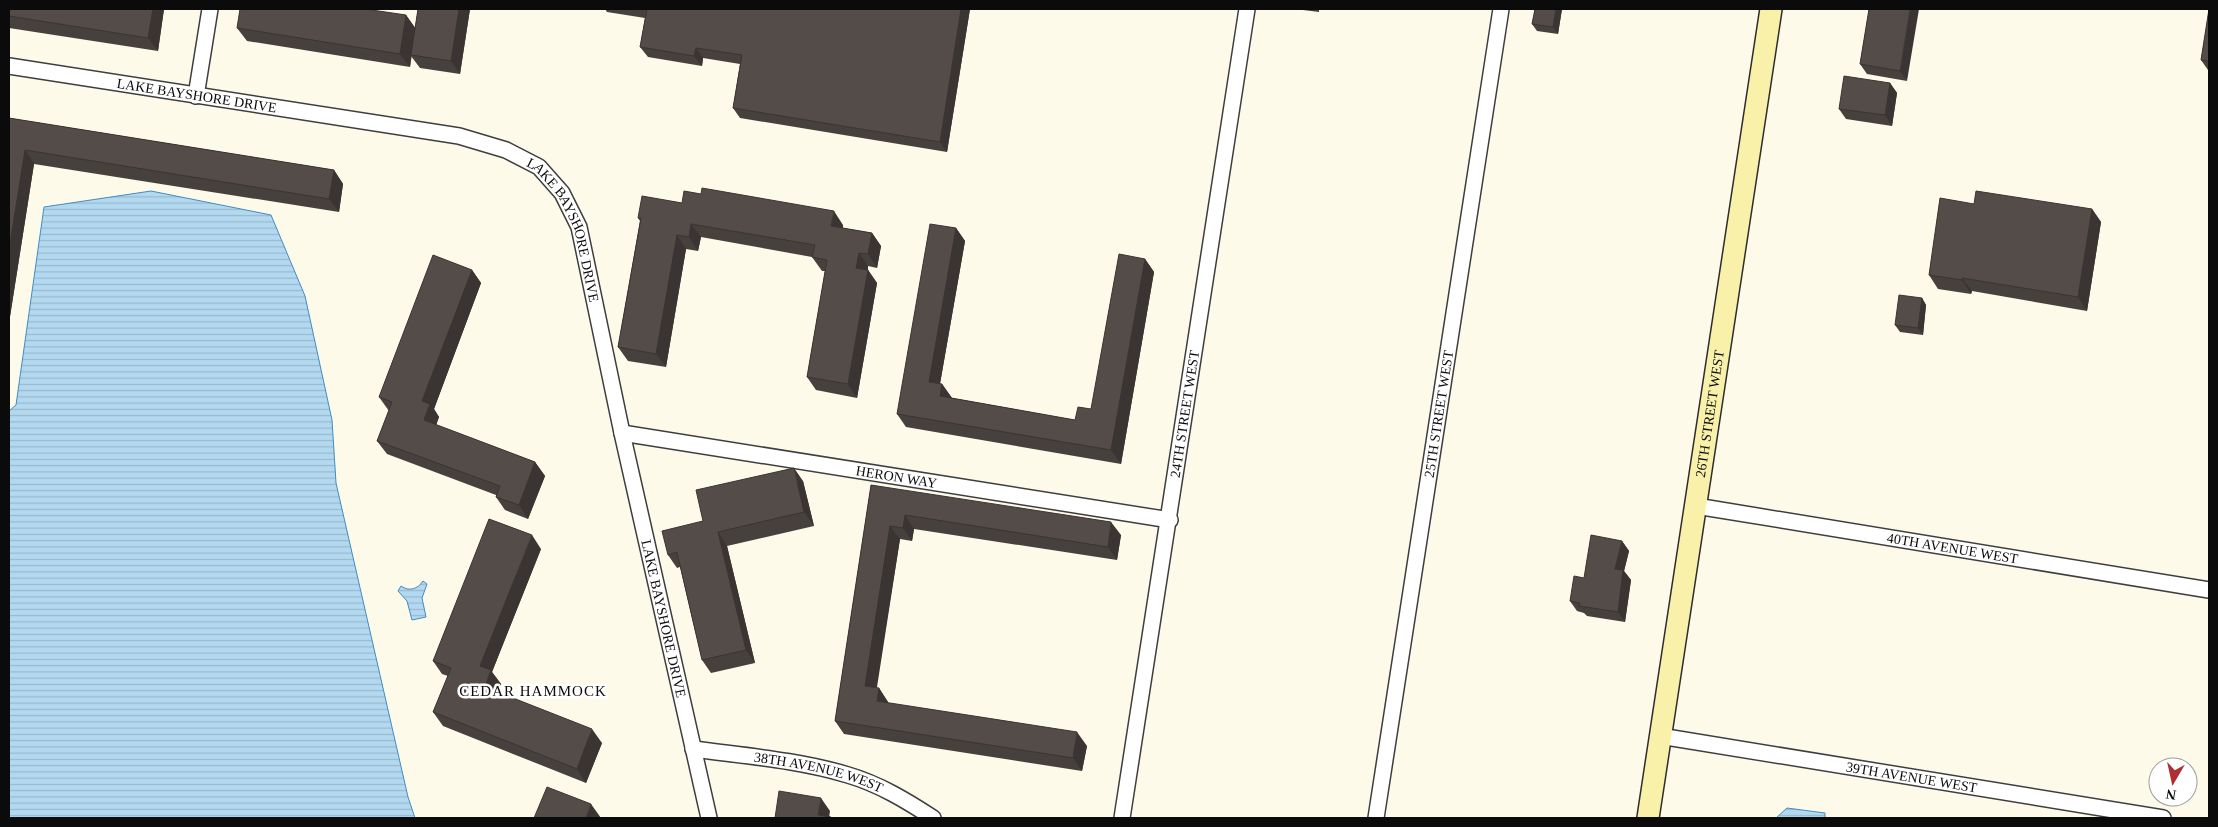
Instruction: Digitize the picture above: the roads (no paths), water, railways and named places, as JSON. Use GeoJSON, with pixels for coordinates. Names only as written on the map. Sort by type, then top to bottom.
{"type":"FeatureCollection","features":[{"type":"Feature","properties":{"kind":"street"},"geometry":{"type":"LineString","coordinates":[[196,96],[210,9]]}},
{"type":"Feature","properties":{"kind":"street","name":"24TH STREET WEST"},"geometry":{"type":"LineString","coordinates":[[1122,818],[1170,520],[1247,9]]}},
{"type":"Feature","properties":{"kind":"street","name":"25TH STREET WEST"},"geometry":{"type":"LineString","coordinates":[[1376,818],[1501,9]]}},
{"type":"Feature","properties":{"kind":"street","name":"26TH STREET WEST"},"geometry":{"type":"LineString","coordinates":[[1648,818],[1771,9]]}},
{"type":"Feature","properties":{"kind":"street","name":"LAKE BAYSHORE DRIVE"},"geometry":{"type":"LineString","coordinates":[[9,66],[459,136],[506,150],[539,167],[562,192],[579,227],[622,433],[709,818]]}},
{"type":"Feature","properties":{"kind":"street","name":"HERON WAY"},"geometry":{"type":"LineString","coordinates":[[622,433],[1170,520]]}},
{"type":"Feature","properties":{"kind":"street","name":"40TH AVENUE WEST"},"geometry":{"type":"LineString","coordinates":[[1696,506],[2209,590]]}},
{"type":"Feature","properties":{"kind":"street","name":"39TH AVENUE WEST"},"geometry":{"type":"LineString","coordinates":[[1660,736],[2163,818]]}},
{"type":"Feature","properties":{"kind":"street","name":"38TH AVENUE WEST"},"geometry":{"type":"LineString","coordinates":[[694,748],[812,766],[849,775],[877,786],[933,818]]}},
{"type":"Feature","properties":{"kind":"water"},"geometry":{"type":"Polygon","coordinates":[[[151,191],[271,215],[305,296],[332,420],[336,483],[408,797],[415,818],[9,818],[9,411],[16,405],[44,207],[151,191]]]}},
{"type":"Feature","properties":{"kind":"water"},"geometry":{"type":"Polygon","coordinates":[[[423,581],[427,584],[422,598],[426,617],[412,620],[407,601],[398,591],[401,586],[407,589],[416,588],[423,581]]]}},
{"type":"Feature","properties":{"kind":"water"},"geometry":{"type":"Polygon","coordinates":[[[1787,808],[1825,813],[1825,818],[1776,818],[1787,808]]]}},
{"type":"Feature","properties":{"kind":"district","name":"CEDAR HAMMOCK"},"geometry":{"type":"Point","coordinates":[533,691]}}]}
